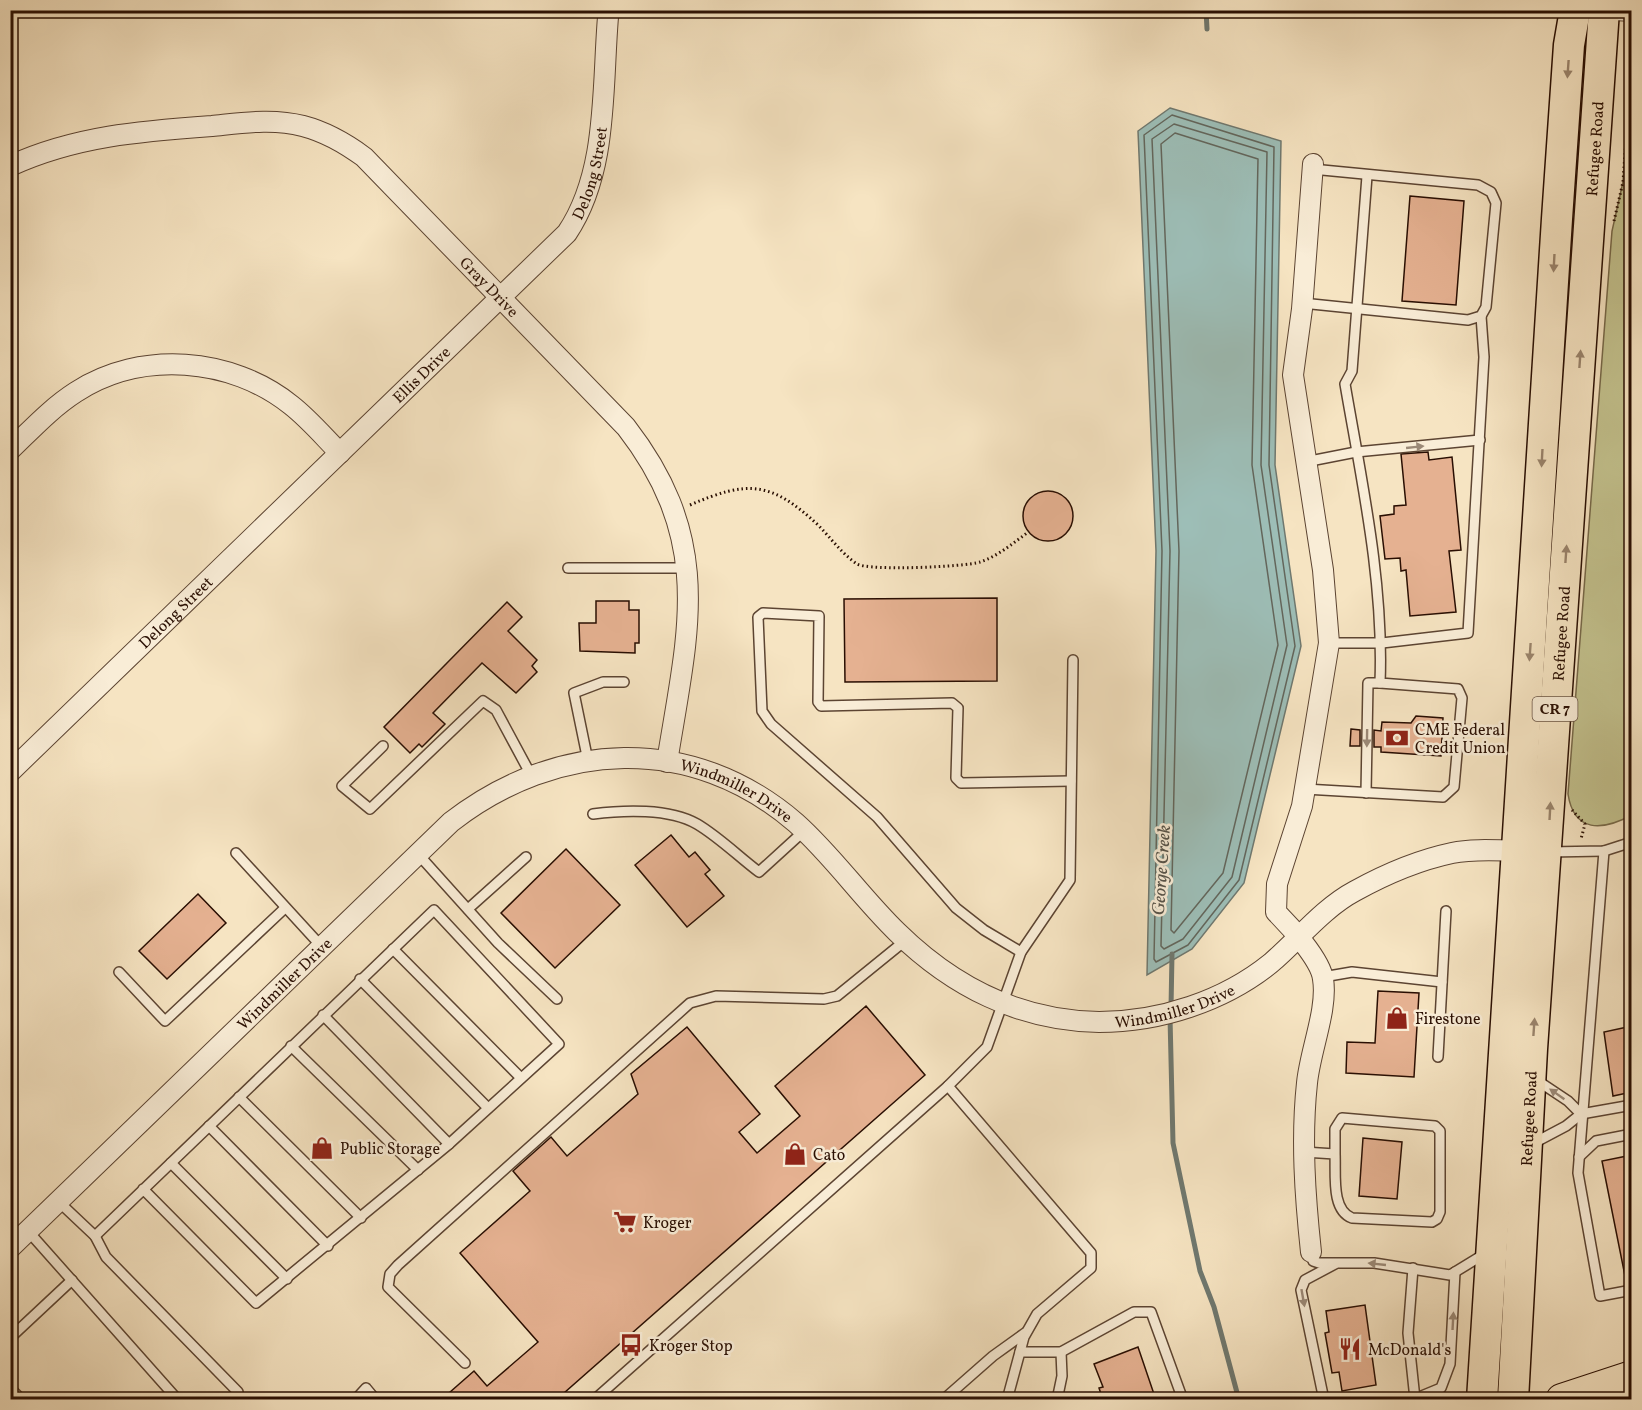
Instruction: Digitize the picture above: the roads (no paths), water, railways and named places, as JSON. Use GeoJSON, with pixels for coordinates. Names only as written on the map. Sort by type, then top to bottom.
{"type":"FeatureCollection","features":[{"type":"Feature","properties":{"kind":"highway"},"geometry":{"type":"LineString","coordinates":[[1562,1400],[1632,1377]]}},
{"type":"Feature","properties":{"kind":"main road","name":"Refugee Road"},"geometry":{"type":"LineString","coordinates":[[1482,1400],[1497,1130],[1530,851],[1604,10]]}},
{"type":"Feature","properties":{"kind":"main road","name":"Refugee Road"},"geometry":{"type":"LineString","coordinates":[[1513,1400],[1531,1076],[1530,851],[1558,207],[1569,45],[1575,11]]}},
{"type":"Feature","properties":{"kind":"main road","name":"Refugee Road"},"geometry":{"type":"LineString","coordinates":[[1497,1130],[1510,1152],[1512,1208],[1497,1400]]}},
{"type":"Feature","properties":{"kind":"street"},"geometry":{"type":"LineString","coordinates":[[1575,11],[1586,10]]}},
{"type":"Feature","properties":{"kind":"street"},"geometry":{"type":"LineString","coordinates":[[1614,10],[1632,11]]}},
{"type":"Feature","properties":{"kind":"street","name":"Delong Street"},"geometry":{"type":"LineString","coordinates":[[501,298],[567,233],[589,191],[597,163],[608,17]]}},
{"type":"Feature","properties":{"kind":"street","name":"Gray Drive"},"geometry":{"type":"LineString","coordinates":[[10,166],[63,146],[101,136],[256,122],[302,125],[324,132],[364,157],[626,427],[657,471],[682,534],[688,568],[689,624],[667,762]]}},
{"type":"Feature","properties":{"kind":"street"},"geometry":{"type":"LineString","coordinates":[[1311,1252],[1303,1182],[1307,1082],[1320,1019],[1323,977],[1299,937],[1276,912],[1277,884],[1305,789],[1329,643],[1323,570],[1293,375],[1302,303],[1312,166]]}},
{"type":"Feature","properties":{"kind":"street","name":"Ellis Drive"},"geometry":{"type":"LineString","coordinates":[[340,453],[501,298]]}},
{"type":"Feature","properties":{"kind":"street"},"geometry":{"type":"LineString","coordinates":[[10,450],[55,408],[77,392],[126,370],[166,364],[220,369],[262,386],[292,405],[340,453]]}},
{"type":"Feature","properties":{"kind":"street","name":"Delong Street"},"geometry":{"type":"LineString","coordinates":[[10,772],[340,453]]}},
{"type":"Feature","properties":{"kind":"street","name":"Windmiller Drive"},"geometry":{"type":"LineString","coordinates":[[10,1248],[418,854],[473,806],[495,791],[531,775],[588,761],[625,758],[667,762],[730,781],[777,808],[804,831],[906,940],[934,964],[982,996],[1032,1014],[1099,1022],[1169,1013],[1226,993],[1269,964],[1352,892],[1398,870],[1454,853],[1530,851]]}},
{"type":"Feature","properties":{"kind":"lane"},"geometry":{"type":"LineString","coordinates":[[1312,166],[1368,176],[1478,184],[1491,192],[1496,203],[1486,307],[1481,316],[1484,357],[1468,633],[1382,643],[1329,643]]}},
{"type":"Feature","properties":{"kind":"lane"},"geometry":{"type":"LineString","coordinates":[[1368,176],[1352,371],[1345,384],[1375,567],[1382,643],[1380,683]]}},
{"type":"Feature","properties":{"kind":"lane"},"geometry":{"type":"LineString","coordinates":[[1302,303],[1468,320],[1481,316]]}},
{"type":"Feature","properties":{"kind":"lane"},"geometry":{"type":"LineString","coordinates":[[1305,462],[1356,452],[1480,440]]}},
{"type":"Feature","properties":{"kind":"lane"},"geometry":{"type":"LineString","coordinates":[[568,568],[688,568]]}},
{"type":"Feature","properties":{"kind":"lane"},"geometry":{"type":"LineString","coordinates":[[1021,952],[984,930],[956,908],[877,817],[771,724],[762,711],[758,617],[764,613],[819,616],[818,702],[821,706],[952,703],[958,708],[956,778],[961,783],[1071,781]]}},
{"type":"Feature","properties":{"kind":"lane"},"geometry":{"type":"LineString","coordinates":[[594,1400],[948,1086],[987,1047],[1021,952],[1070,880],[1073,660]]}},
{"type":"Feature","properties":{"kind":"lane"},"geometry":{"type":"LineString","coordinates":[[588,761],[574,693],[603,682],[624,682]]}},
{"type":"Feature","properties":{"kind":"lane"},"geometry":{"type":"LineString","coordinates":[[1305,789],[1366,793],[1443,797],[1454,787],[1462,698],[1458,689],[1368,683],[1366,793]]}},
{"type":"Feature","properties":{"kind":"lane"},"geometry":{"type":"LineString","coordinates":[[383,746],[342,786],[370,809],[483,701],[496,710],[531,775]]}},
{"type":"Feature","properties":{"kind":"lane"},"geometry":{"type":"LineString","coordinates":[[593,814],[627,809],[680,818],[696,824],[759,872],[804,831]]}},
{"type":"Feature","properties":{"kind":"lane"},"geometry":{"type":"LineString","coordinates":[[1530,851],[1604,851],[1632,842]]}},
{"type":"Feature","properties":{"kind":"lane"},"geometry":{"type":"LineString","coordinates":[[1604,851],[1578,1173],[1600,1296],[1632,1290]]}},
{"type":"Feature","properties":{"kind":"lane"},"geometry":{"type":"LineString","coordinates":[[236,853],[322,947]]}},
{"type":"Feature","properties":{"kind":"lane"},"geometry":{"type":"LineString","coordinates":[[418,854],[468,909],[557,999]]}},
{"type":"Feature","properties":{"kind":"lane"},"geometry":{"type":"LineString","coordinates":[[468,909],[526,857]]}},
{"type":"Feature","properties":{"kind":"lane"},"geometry":{"type":"LineString","coordinates":[[118,972],[165,1021],[285,908]]}},
{"type":"Feature","properties":{"kind":"lane"},"geometry":{"type":"LineString","coordinates":[[94,1236],[322,1015],[434,910],[559,1044],[449,1144],[256,1304],[143,1189]]}},
{"type":"Feature","properties":{"kind":"lane"},"geometry":{"type":"LineString","coordinates":[[1438,1057],[1446,911]]}},
{"type":"Feature","properties":{"kind":"lane"},"geometry":{"type":"LineString","coordinates":[[465,1363],[388,1287],[390,1274],[398,1265],[690,1003],[716,996],[824,999],[837,996],[906,940]]}},
{"type":"Feature","properties":{"kind":"lane"},"geometry":{"type":"LineString","coordinates":[[393,949],[520,1078]]}},
{"type":"Feature","properties":{"kind":"lane"},"geometry":{"type":"LineString","coordinates":[[1323,977],[1352,972],[1442,982]]}},
{"type":"Feature","properties":{"kind":"lane"},"geometry":{"type":"LineString","coordinates":[[360,979],[488,1108]]}},
{"type":"Feature","properties":{"kind":"lane"},"geometry":{"type":"LineString","coordinates":[[322,1015],[449,1144]]}},
{"type":"Feature","properties":{"kind":"lane"},"geometry":{"type":"LineString","coordinates":[[291,1046],[418,1170]]}},
{"type":"Feature","properties":{"kind":"lane"},"geometry":{"type":"LineString","coordinates":[[1531,1076],[1568,1101],[1581,1114]]}},
{"type":"Feature","properties":{"kind":"lane"},"geometry":{"type":"LineString","coordinates":[[948,1086],[1090,1253],[1091,1268],[1037,1314],[1027,1332],[1006,1400]]}},
{"type":"Feature","properties":{"kind":"lane"},"geometry":{"type":"LineString","coordinates":[[239,1097],[361,1218]]}},
{"type":"Feature","properties":{"kind":"lane"},"geometry":{"type":"LineString","coordinates":[[1527,1147],[1566,1126],[1581,1114],[1632,1105]]}},
{"type":"Feature","properties":{"kind":"lane"},"geometry":{"type":"LineString","coordinates":[[1342,1118],[1435,1126],[1440,1131],[1440,1212],[1437,1219],[1421,1221],[1352,1218],[1344,1215],[1338,1208],[1335,1154],[1335,1129],[1342,1118]]}},
{"type":"Feature","properties":{"kind":"lane"},"geometry":{"type":"LineString","coordinates":[[209,1126],[328,1246]]}},
{"type":"Feature","properties":{"kind":"lane"},"geometry":{"type":"LineString","coordinates":[[1579,1157],[1596,1140],[1632,1134]]}},
{"type":"Feature","properties":{"kind":"lane"},"geometry":{"type":"LineString","coordinates":[[1304,1152],[1335,1154]]}},
{"type":"Feature","properties":{"kind":"lane"},"geometry":{"type":"LineString","coordinates":[[171,1162],[287,1279]]}},
{"type":"Feature","properties":{"kind":"lane"},"geometry":{"type":"LineString","coordinates":[[59,1202],[94,1236],[106,1257],[238,1392]]}},
{"type":"Feature","properties":{"kind":"lane"},"geometry":{"type":"LineString","coordinates":[[28,1231],[178,1400]]}},
{"type":"Feature","properties":{"kind":"lane"},"geometry":{"type":"LineString","coordinates":[[1311,1252],[1313,1261],[1319,1263],[1340,1262],[1413,1268],[1450,1275],[1490,1250]]}},
{"type":"Feature","properties":{"kind":"lane"},"geometry":{"type":"LineString","coordinates":[[1324,1400],[1301,1290],[1305,1280],[1340,1262]]}},
{"type":"Feature","properties":{"kind":"lane"},"geometry":{"type":"LineString","coordinates":[[1413,1268],[1408,1333],[1413,1399],[1441,1388],[1450,1364],[1455,1272]]}},
{"type":"Feature","properties":{"kind":"lane"},"geometry":{"type":"LineString","coordinates":[[10,1338],[72,1280]]}},
{"type":"Feature","properties":{"kind":"lane"},"geometry":{"type":"LineString","coordinates":[[1020,1352],[1061,1352],[1134,1312],[1151,1312],[1183,1400]]}},
{"type":"Feature","properties":{"kind":"lane"},"geometry":{"type":"LineString","coordinates":[[944,1400],[993,1356],[1027,1332]]}},
{"type":"Feature","properties":{"kind":"lane"},"geometry":{"type":"LineString","coordinates":[[1057,1400],[1062,1376],[1061,1352]]}},
{"type":"Feature","properties":{"kind":"lane"},"geometry":{"type":"LineString","coordinates":[[10,1388],[22,1400]]}},
{"type":"Feature","properties":{"kind":"lane"},"geometry":{"type":"LineString","coordinates":[[355,1400],[366,1388],[376,1400]]}},
{"type":"Feature","properties":{"kind":"water"},"geometry":{"type":"Polygon","coordinates":[[[1170,108],[1281,141],[1275,465],[1301,646],[1244,883],[1192,949],[1147,975],[1156,551],[1138,131],[1170,108]]]}},
{"type":"Feature","properties":{"kind":"waterway","name":"George Creek"},"geometry":{"type":"LineString","coordinates":[[1206,10],[1207,29]]}},
{"type":"Feature","properties":{"kind":"waterway","name":"George Creek"},"geometry":{"type":"LineString","coordinates":[[1171,1008],[1172,954]]}},
{"type":"Feature","properties":{"kind":"waterway","name":"George Creek"},"geometry":{"type":"LineString","coordinates":[[1170,1017],[1173,1143],[1200,1271],[1214,1307],[1239,1400]]}},
{"type":"Feature","properties":{"kind":"place","name":"CME Federal Credit Union"},"geometry":{"type":"Point","coordinates":[1397,738]}},
{"type":"Feature","properties":{"kind":"place","name":"Firestone"},"geometry":{"type":"Point","coordinates":[1397,1018]}},
{"type":"Feature","properties":{"kind":"place","name":"Public Storage"},"geometry":{"type":"Point","coordinates":[322,1148]}},
{"type":"Feature","properties":{"kind":"place","name":"Cato"},"geometry":{"type":"Point","coordinates":[795,1154]}},
{"type":"Feature","properties":{"kind":"place","name":"Kroger"},"geometry":{"type":"Point","coordinates":[625,1222]}},
{"type":"Feature","properties":{"kind":"place","name":"Kroger Stop"},"geometry":{"type":"Point","coordinates":[631,1345]}},
{"type":"Feature","properties":{"kind":"place","name":"McDonald's"},"geometry":{"type":"Point","coordinates":[1350,1349]}}]}
